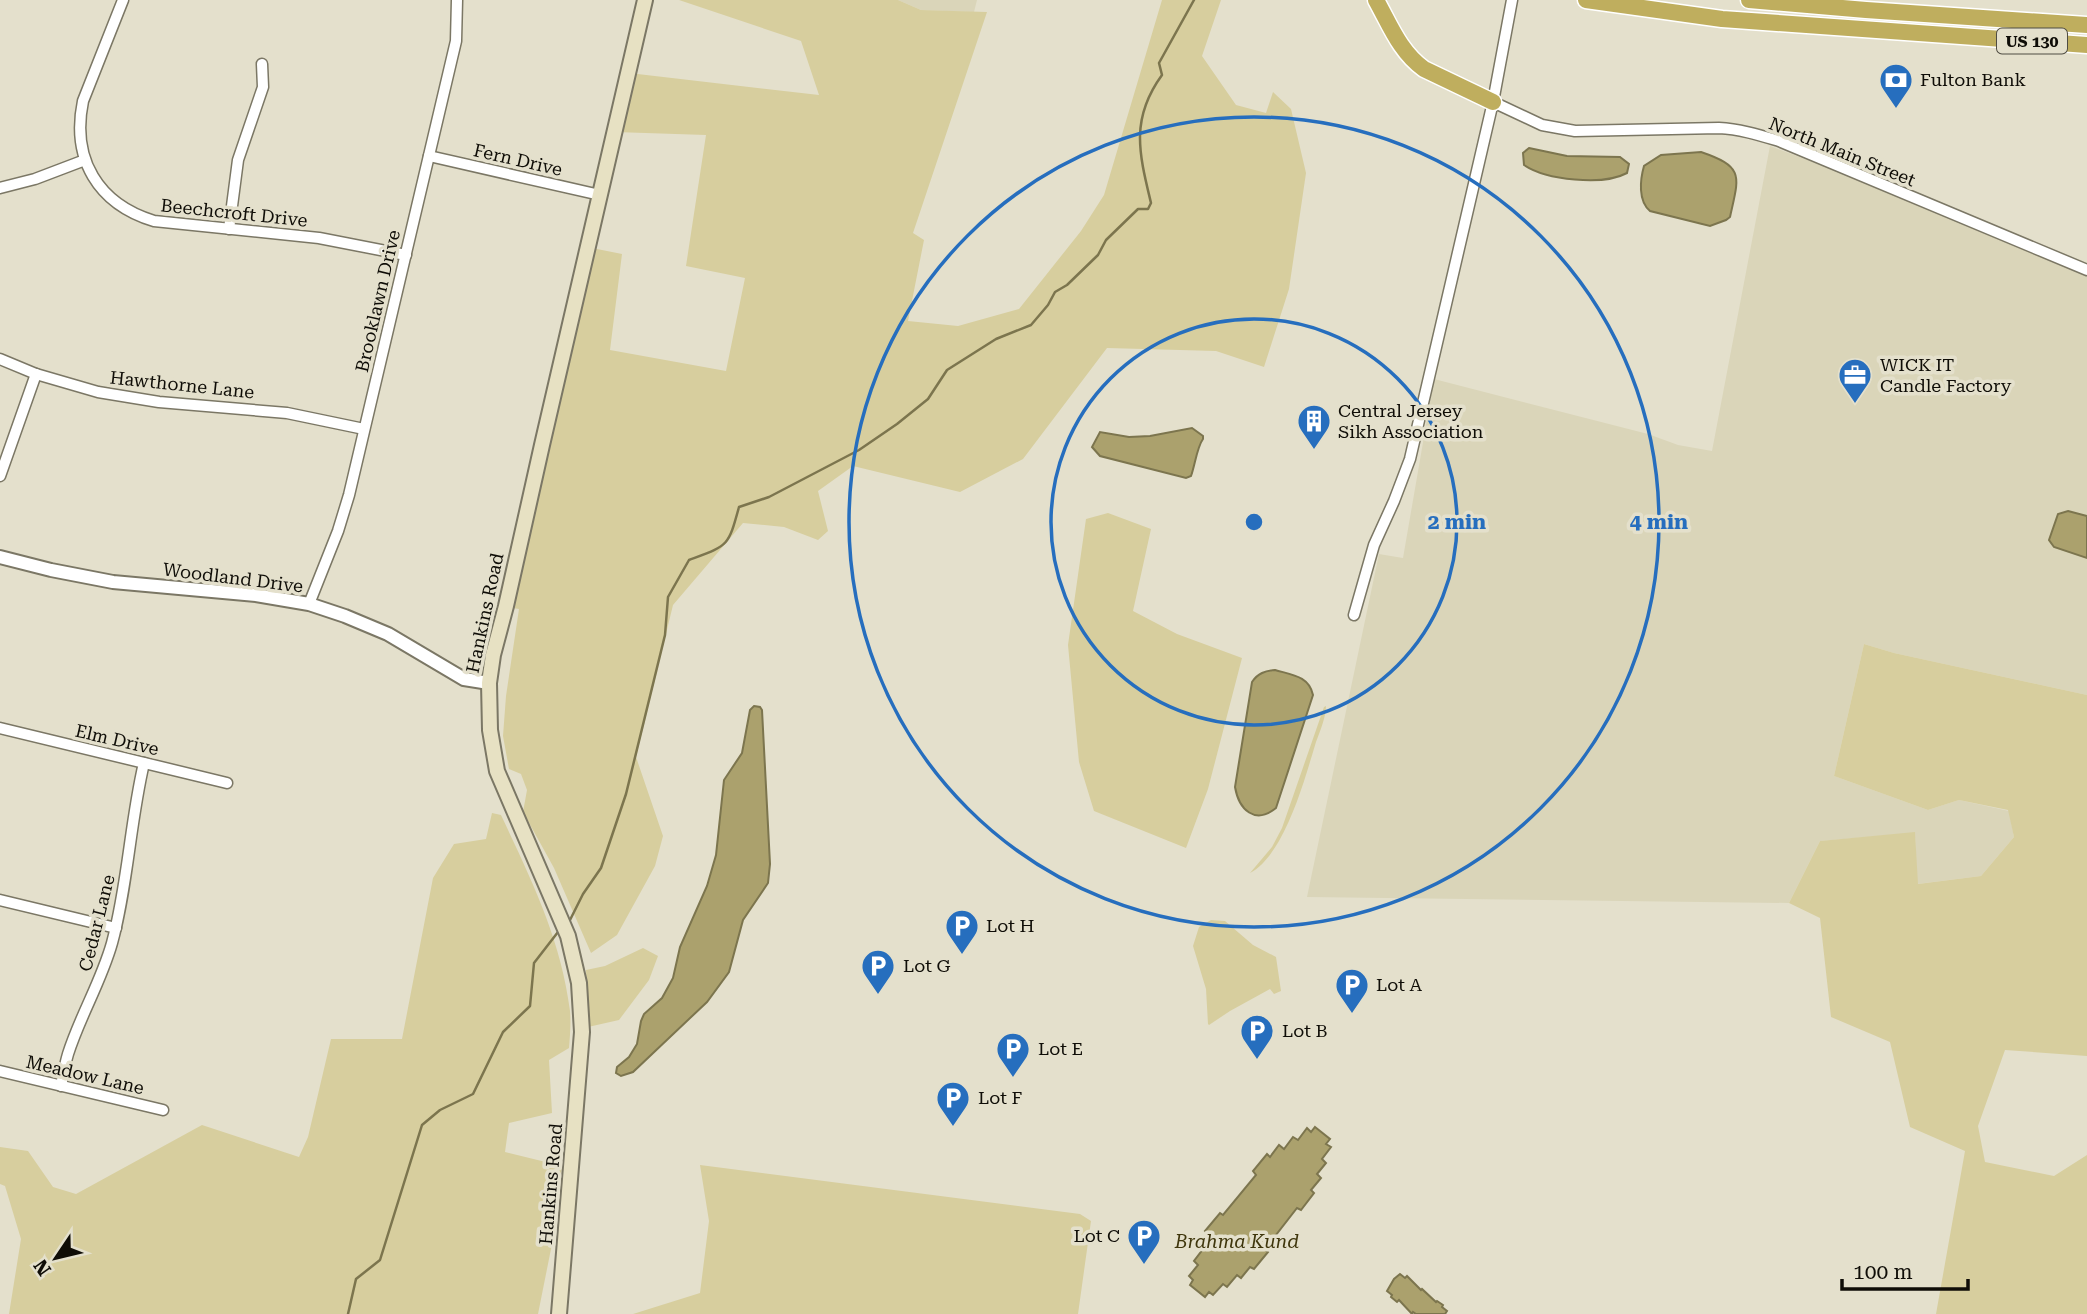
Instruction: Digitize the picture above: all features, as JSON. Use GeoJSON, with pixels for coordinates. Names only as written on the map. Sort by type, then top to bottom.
{"type":"FeatureCollection","features":[{"type":"Feature","properties":{"kind":"highway"},"geometry":{"type":"LineString","coordinates":[[1376,0],[1402,47],[1414,62],[1493,102]]}},
{"type":"Feature","properties":{"kind":"highway","name":"US 130"},"geometry":{"type":"LineString","coordinates":[[1586,0],[1733,20],[2087,45]]}},
{"type":"Feature","properties":{"kind":"highway","name":"US 130"},"geometry":{"type":"LineString","coordinates":[[1749,0],[2087,25]]}},
{"type":"Feature","properties":{"kind":"main road","name":"Hankins Road"},"geometry":{"type":"LineString","coordinates":[[559,1314],[582,1032],[579,983],[568,936],[497,771],[490,730],[489,683],[493,655],[645,0]]}},
{"type":"Feature","properties":{"kind":"street","name":"Beechcroft Drive"},"geometry":{"type":"LineString","coordinates":[[123,0],[83,101],[79,127],[85,160],[107,195],[130,211],[154,220],[319,238],[405,256]]}},
{"type":"Feature","properties":{"kind":"street","name":"Brooklawn Drive"},"geometry":{"type":"LineString","coordinates":[[309,604],[349,495],[456,41],[457,0]]}},
{"type":"Feature","properties":{"kind":"street"},"geometry":{"type":"LineString","coordinates":[[1354,615],[1374,545],[1410,459],[1493,102],[1512,0]]}},
{"type":"Feature","properties":{"kind":"street"},"geometry":{"type":"LineString","coordinates":[[229,229],[238,160],[263,88],[262,64]]}},
{"type":"Feature","properties":{"kind":"street","name":"North Main Street"},"geometry":{"type":"LineString","coordinates":[[1493,102],[1542,125],[1575,131],[1719,128],[1759,135],[2087,270]]}},
{"type":"Feature","properties":{"kind":"street","name":"Fern Drive"},"geometry":{"type":"LineString","coordinates":[[429,156],[600,195]]}},
{"type":"Feature","properties":{"kind":"street"},"geometry":{"type":"LineString","coordinates":[[0,188],[35,179],[85,160]]}},
{"type":"Feature","properties":{"kind":"street","name":"Hawthorne Lane"},"geometry":{"type":"LineString","coordinates":[[0,359],[69,385],[128,398],[287,413],[364,429]]}},
{"type":"Feature","properties":{"kind":"street"},"geometry":{"type":"LineString","coordinates":[[0,477],[36,374]]}},
{"type":"Feature","properties":{"kind":"street","name":"Woodland Drive"},"geometry":{"type":"LineString","coordinates":[[0,557],[113,582],[256,595],[309,604],[345,615],[388,634],[464,679],[489,683]]}},
{"type":"Feature","properties":{"kind":"street","name":"Elm Drive"},"geometry":{"type":"LineString","coordinates":[[0,728],[226,783]]}},
{"type":"Feature","properties":{"kind":"street","name":"Cedar Lane"},"geometry":{"type":"LineString","coordinates":[[61,1086],[68,1054],[104,969],[116,928],[144,763]]}},
{"type":"Feature","properties":{"kind":"street"},"geometry":{"type":"LineString","coordinates":[[0,900],[116,928]]}},
{"type":"Feature","properties":{"kind":"street","name":"Meadow Lane"},"geometry":{"type":"LineString","coordinates":[[0,1071],[163,1110]]}},
{"type":"Feature","properties":{"kind":"shaded area"},"geometry":{"type":"Polygon","coordinates":[[[679,0],[898,0],[921,10],[987,12],[913,233],[924,240],[908,321],[958,326],[1019,309],[1081,231],[1104,195],[1162,0],[1221,0],[1202,56],[1236,105],[1266,113],[1273,92],[1291,109],[1306,173],[1289,289],[1264,367],[1216,351],[1107,348],[1023,459],[960,492],[853,466],[818,491],[828,531],[818,540],[784,527],[743,523],[673,605],[636,757],[663,836],[655,866],[617,935],[591,953],[554,868],[523,812],[527,790],[521,774],[509,769],[503,736],[519,609],[506,607],[587,247],[622,254],[610,350],[726,371],[745,278],[686,266],[706,135],[615,132],[629,73],[819,95],[801,41],[679,0]]]}},
{"type":"Feature","properties":{"kind":"shaded area"},"geometry":{"type":"Polygon","coordinates":[[[898,0],[977,0],[974,12],[921,10],[898,0]]]}},
{"type":"Feature","properties":{"kind":"shaded area"},"geometry":{"type":"Polygon","coordinates":[[[1770,146],[2087,275],[2087,695],[1864,644],[1834,776],[1928,810],[1959,800],[2009,811],[2014,837],[1981,876],[1917,884],[1915,833],[1820,841],[1789,903],[1307,897],[1379,554],[1403,558],[1434,379],[1648,434],[1678,445],[1712,451],[1770,146]]]}},
{"type":"Feature","properties":{"kind":"shaded area"},"geometry":{"type":"Polygon","coordinates":[[[1108,513],[1151,529],[1133,611],[1177,634],[1242,658],[1208,789],[1186,848],[1094,811],[1079,762],[1068,645],[1086,519],[1108,513]]]}},
{"type":"Feature","properties":{"kind":"shaded area"},"geometry":{"type":"Polygon","coordinates":[[[1864,644],[2087,695],[2087,1056],[2005,1050],[1978,1126],[1985,1162],[2054,1176],[2087,1155],[2087,1314],[1936,1314],[1965,1151],[1910,1127],[1890,1042],[1831,1017],[1820,918],[1789,903],[1820,841],[1915,832],[1918,884],[1981,876],[2014,837],[2008,810],[1959,800],[1928,810],[1834,776],[1864,644]]]}},
{"type":"Feature","properties":{"kind":"shaded area"},"geometry":{"type":"Polygon","coordinates":[[[1326,706],[1291,818],[1270,855],[1250,873],[1272,847],[1282,828],[1326,706]]]}},
{"type":"Feature","properties":{"kind":"shaded area"},"geometry":{"type":"Polygon","coordinates":[[[492,813],[501,815],[543,910],[560,959],[570,1011],[569,1048],[549,1060],[552,1113],[509,1123],[505,1152],[562,1166],[551,1249],[538,1314],[9,1314],[21,1239],[5,1186],[0,1184],[0,1147],[28,1151],[53,1187],[76,1194],[202,1125],[299,1157],[308,1137],[331,1039],[402,1039],[433,878],[454,844],[486,839],[492,813]]]}},
{"type":"Feature","properties":{"kind":"shaded area"},"geometry":{"type":"Polygon","coordinates":[[[1211,920],[1225,921],[1253,945],[1276,957],[1281,991],[1274,994],[1270,989],[1209,1025],[1206,989],[1193,946],[1199,927],[1211,920]]]}},
{"type":"Feature","properties":{"kind":"shaded area"},"geometry":{"type":"Polygon","coordinates":[[[643,948],[658,956],[649,980],[619,1020],[588,1027],[586,970],[605,966],[643,948]]]}},
{"type":"Feature","properties":{"kind":"shaded area"},"geometry":{"type":"Polygon","coordinates":[[[700,1165],[1080,1214],[1091,1221],[1078,1314],[633,1314],[700,1293],[709,1221],[700,1165]]]}},
{"type":"Feature","properties":{"kind":"water"},"geometry":{"type":"Polygon","coordinates":[[[1529,148],[1567,156],[1620,157],[1629,164],[1627,173],[1617,177],[1590,180],[1560,178],[1524,165],[1523,153],[1529,148]]]}},
{"type":"Feature","properties":{"kind":"water"},"geometry":{"type":"Polygon","coordinates":[[[1701,152],[1732,168],[1736,182],[1730,217],[1710,226],[1650,211],[1642,196],[1644,166],[1661,155],[1701,152]]]}},
{"type":"Feature","properties":{"kind":"water"},"geometry":{"type":"Polygon","coordinates":[[[1192,428],[1203,436],[1203,439],[1191,476],[1186,478],[1100,456],[1092,447],[1100,432],[1129,437],[1192,428]]]}},
{"type":"Feature","properties":{"kind":"water"},"geometry":{"type":"Polygon","coordinates":[[[2068,511],[2087,516],[2087,558],[2054,547],[2049,540],[2058,514],[2068,511]]]}},
{"type":"Feature","properties":{"kind":"water"},"geometry":{"type":"Polygon","coordinates":[[[1275,670],[1304,680],[1313,695],[1276,808],[1268,813],[1255,815],[1244,808],[1235,787],[1252,682],[1262,673],[1275,670]]]}},
{"type":"Feature","properties":{"kind":"water"},"geometry":{"type":"Polygon","coordinates":[[[754,706],[762,710],[770,864],[768,883],[743,920],[729,972],[707,1002],[633,1072],[621,1076],[616,1073],[617,1067],[629,1057],[637,1044],[644,1014],[662,998],[673,978],[680,947],[707,886],[716,855],[724,780],[742,753],[750,710],[754,706]]]}},
{"type":"Feature","properties":{"kind":"water","name":"Brahma Kund"},"geometry":{"type":"Polygon","coordinates":[[[1315,1127],[1330,1139],[1326,1144],[1331,1147],[1322,1159],[1326,1163],[1317,1174],[1321,1178],[1311,1190],[1314,1193],[1301,1210],[1297,1208],[1265,1249],[1268,1252],[1254,1269],[1250,1267],[1241,1278],[1237,1275],[1227,1287],[1223,1284],[1213,1295],[1209,1292],[1205,1297],[1190,1285],[1193,1280],[1189,1276],[1198,1265],[1194,1261],[1203,1249],[1199,1245],[1208,1234],[1205,1231],[1220,1213],[1223,1215],[1256,1175],[1253,1171],[1267,1154],[1270,1157],[1279,1145],[1284,1149],[1293,1137],[1298,1140],[1307,1128],[1311,1132],[1315,1127]]]}},
{"type":"Feature","properties":{"kind":"water"},"geometry":{"type":"Polygon","coordinates":[[[1400,1274],[1405,1278],[1407,1276],[1421,1290],[1443,1305],[1447,1311],[1445,1314],[1412,1314],[1399,1300],[1397,1302],[1391,1297],[1387,1291],[1400,1274]]]}},
{"type":"Feature","properties":{"kind":"waterway"},"geometry":{"type":"LineString","coordinates":[[570,920],[583,894],[601,868],[626,794],[665,635],[668,597],[689,560],[725,543],[739,507],[769,497],[859,450],[928,399],[947,370],[996,339],[1031,325],[1055,292],[1067,285],[1098,255],[1106,240],[1138,209],[1148,209],[1151,203],[1141,152],[1141,122],[1152,91],[1162,75],[1159,63],[1194,0]]}},
{"type":"Feature","properties":{"kind":"waterway"},"geometry":{"type":"LineString","coordinates":[[348,1314],[356,1279],[380,1260],[422,1125],[440,1110],[473,1094],[503,1032],[530,1006],[534,963],[558,932]]}},
{"type":"Feature","properties":{"kind":"place","name":"Fulton Bank"},"geometry":{"type":"Point","coordinates":[1896,110]}},
{"type":"Feature","properties":{"kind":"place","name":"WICK IT Candle Factory"},"geometry":{"type":"Point","coordinates":[1855,405]}},
{"type":"Feature","properties":{"kind":"place","name":"Central Jersey Sikh Association"},"geometry":{"type":"Point","coordinates":[1314,451]}},
{"type":"Feature","properties":{"kind":"place","name":"Lot H"},"geometry":{"type":"Point","coordinates":[962,956]}},
{"type":"Feature","properties":{"kind":"place","name":"Lot G"},"geometry":{"type":"Point","coordinates":[878,996]}},
{"type":"Feature","properties":{"kind":"place","name":"Lot A"},"geometry":{"type":"Point","coordinates":[1352,1015]}},
{"type":"Feature","properties":{"kind":"place","name":"Lot B"},"geometry":{"type":"Point","coordinates":[1257,1061]}},
{"type":"Feature","properties":{"kind":"place","name":"Lot E"},"geometry":{"type":"Point","coordinates":[1013,1079]}},
{"type":"Feature","properties":{"kind":"place","name":"Lot F"},"geometry":{"type":"Point","coordinates":[953,1128]}},
{"type":"Feature","properties":{"kind":"place","name":"Lot C"},"geometry":{"type":"Point","coordinates":[1144,1266]}}]}
